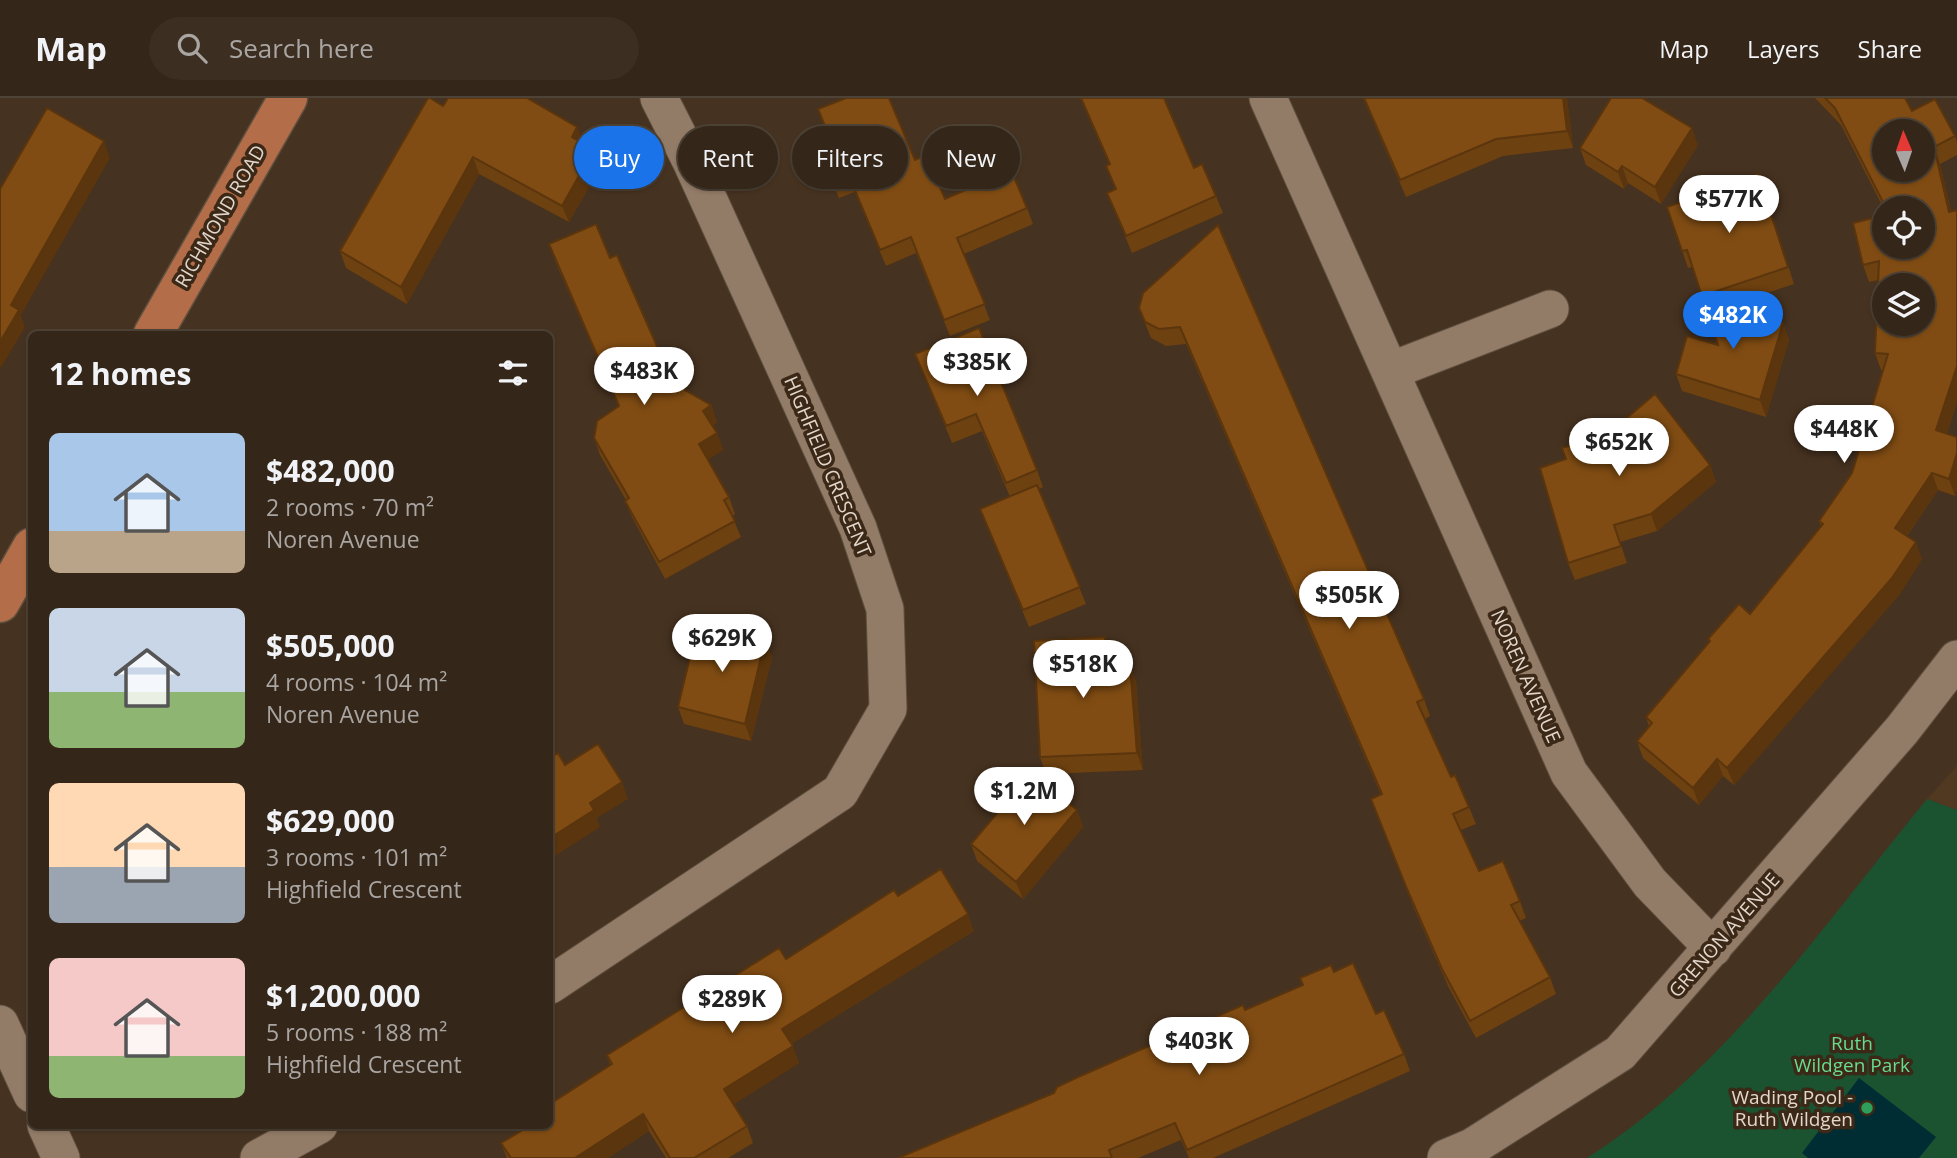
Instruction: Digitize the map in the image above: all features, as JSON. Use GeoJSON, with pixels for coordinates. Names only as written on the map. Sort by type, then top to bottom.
{"type":"FeatureCollection","features":[{"type":"Feature","properties":{"kind":"main road","name":"RICHMOND ROAD"},"geometry":{"type":"LineString","coordinates":[[155,331],[288,98]]}},
{"type":"Feature","properties":{"kind":"main road"},"geometry":{"type":"LineString","coordinates":[[0,603],[28,554]]}},
{"type":"Feature","properties":{"kind":"street","name":"HIGHFIELD CRESCENT"},"geometry":{"type":"LineString","coordinates":[[553,983],[840,792],[888,709],[885,609],[858,528],[691,161],[659,98]]}},
{"type":"Feature","properties":{"kind":"street","name":"NOREN AVENUE"},"geometry":{"type":"LineString","coordinates":[[1268,98],[1569,773],[1650,883],[1713,948]]}},
{"type":"Feature","properties":{"kind":"street"},"geometry":{"type":"LineString","coordinates":[[1390,371],[1550,309]]}},
{"type":"Feature","properties":{"kind":"street","name":"GRENON AVENUE"},"geometry":{"type":"LineString","coordinates":[[1446,1158],[1472,1147],[1620,1053],[1902,730],[1957,659]]}},
{"type":"Feature","properties":{"kind":"street"},"geometry":{"type":"LineString","coordinates":[[0,1024],[28,1085]]}},
{"type":"Feature","properties":{"kind":"street"},"geometry":{"type":"LineString","coordinates":[[48,1129],[61,1158]]}},
{"type":"Feature","properties":{"kind":"street"},"geometry":{"type":"LineString","coordinates":[[259,1158],[312,1129]]}},
{"type":"Feature","properties":{"kind":"shaded area"},"geometry":{"type":"Polygon","coordinates":[[[1957,766],[1957,810],[1927,799],[1957,766]]]}},
{"type":"Feature","properties":{"kind":"green space","name":"Ruth Wildgen Park"},"geometry":{"type":"Polygon","coordinates":[[[1927,799],[1957,810],[1957,1158],[1587,1158],[1638,1122],[1685,1082],[1729,1039],[1811,944],[1927,799]]]}},
{"type":"Feature","properties":{"kind":"water","name":"Wading Pool - Ruth Wildgen"},"geometry":{"type":"Polygon","coordinates":[[[1859,1078],[1936,1137],[1919,1158],[1808,1158],[1802,1153],[1859,1078]]]}},
{"type":"Feature","properties":{"kind":"building"},"geometry":{"type":"Polygon","coordinates":[[[428,98],[443,106],[448,98],[527,98],[575,126],[572,137],[574,185],[562,206],[473,157],[401,287],[340,251],[428,98]]]}},
{"type":"Feature","properties":{"kind":"building"},"geometry":{"type":"Polygon","coordinates":[[[846,98],[889,98],[901,126],[825,126],[818,109],[846,98]]]}},
{"type":"Feature","properties":{"kind":"building"},"geometry":{"type":"Polygon","coordinates":[[[1081,98],[1164,98],[1194,168],[1202,164],[1216,196],[1126,236],[1107,193],[1116,189],[1106,166],[1110,164],[1081,98]]]}},
{"type":"Feature","properties":{"kind":"building"},"geometry":{"type":"Polygon","coordinates":[[[1364,98],[1563,98],[1567,131],[1496,139],[1400,180],[1364,98]]]}},
{"type":"Feature","properties":{"kind":"building"},"geometry":{"type":"Polygon","coordinates":[[[1611,98],[1642,98],[1692,128],[1655,187],[1622,166],[1618,172],[1580,148],[1611,98]]]}},
{"type":"Feature","properties":{"kind":"building"},"geometry":{"type":"Polygon","coordinates":[[[1825,98],[1905,98],[1912,111],[1935,99],[1955,136],[1936,146],[1936,119],[1872,119],[1872,181],[1835,108],[1825,98]]]}},
{"type":"Feature","properties":{"kind":"building"},"geometry":{"type":"Polygon","coordinates":[[[47,108],[104,141],[11,305],[19,310],[0,342],[0,189],[47,108]]]}},
{"type":"Feature","properties":{"kind":"building"},"geometry":{"type":"Polygon","coordinates":[[[908,143],[915,160],[922,157],[922,189],[941,189],[945,199],[968,189],[1019,189],[1027,208],[957,238],[985,304],[944,320],[911,237],[880,250],[854,189],[908,189],[908,143]]]}},
{"type":"Feature","properties":{"kind":"building"},"geometry":{"type":"Polygon","coordinates":[[[1936,156],[1949,212],[1957,210],[1957,366],[1936,430],[1957,437],[1957,453],[1949,479],[1932,473],[1895,528],[1916,542],[1892,578],[1727,768],[1717,759],[1693,788],[1637,741],[1652,723],[1646,717],[1739,604],[1750,614],[1823,524],[1819,521],[1852,473],[1888,354],[1875,353],[1876,336],[1935,336],[1935,273],[1878,273],[1879,261],[1863,265],[1853,223],[1872,218],[1872,259],[1935,259],[1935,196],[1880,196],[1873,182],[1936,182],[1936,156]]]}},
{"type":"Feature","properties":{"kind":"building"},"geometry":{"type":"Polygon","coordinates":[[[1758,174],[1788,267],[1702,296],[1687,250],[1682,251],[1667,207],[1758,174]]]}},
{"type":"Feature","properties":{"kind":"building"},"geometry":{"type":"Polygon","coordinates":[[[596,224],[610,258],[617,255],[671,378],[676,375],[685,390],[711,405],[703,411],[717,433],[699,444],[729,497],[724,500],[735,521],[659,562],[625,501],[629,498],[594,438],[597,421],[619,406],[549,244],[596,224]]]}},
{"type":"Feature","properties":{"kind":"building"},"geometry":{"type":"Polygon","coordinates":[[[1218,225],[1424,699],[1417,702],[1451,777],[1455,775],[1469,807],[1453,814],[1479,871],[1503,861],[1520,901],[1511,905],[1550,977],[1470,1021],[1442,969],[1407,889],[1371,799],[1382,794],[1180,327],[1159,329],[1145,322],[1139,308],[1143,293],[1218,225]]]}},
{"type":"Feature","properties":{"kind":"building"},"geometry":{"type":"Polygon","coordinates":[[[1703,298],[1783,323],[1760,400],[1676,374],[1687,336],[1718,345],[1703,298]]]}},
{"type":"Feature","properties":{"kind":"building"},"geometry":{"type":"Polygon","coordinates":[[[979,328],[1037,470],[1006,483],[976,414],[946,426],[915,354],[979,328]]]}},
{"type":"Feature","properties":{"kind":"building"},"geometry":{"type":"Polygon","coordinates":[[[1655,394],[1710,465],[1651,514],[1614,525],[1621,546],[1568,563],[1540,468],[1566,459],[1562,448],[1609,433],[1655,394]]]}},
{"type":"Feature","properties":{"kind":"building"},"geometry":{"type":"Polygon","coordinates":[[[1037,485],[1080,587],[1023,610],[980,509],[1037,485]]]}},
{"type":"Feature","properties":{"kind":"building"},"geometry":{"type":"Polygon","coordinates":[[[698,624],[765,640],[745,724],[678,707],[698,624]]]}},
{"type":"Feature","properties":{"kind":"building"},"geometry":{"type":"Polygon","coordinates":[[[1105,637],[1106,666],[1130,665],[1137,753],[1040,757],[1034,641],[1105,637]]]}},
{"type":"Feature","properties":{"kind":"building"},"geometry":{"type":"Polygon","coordinates":[[[598,744],[622,782],[590,803],[594,810],[553,836],[553,756],[558,753],[565,765],[598,744]]]}},
{"type":"Feature","properties":{"kind":"building"},"geometry":{"type":"Polygon","coordinates":[[[1032,772],[1077,810],[1016,882],[971,844],[1032,772]]]}},
{"type":"Feature","properties":{"kind":"building"},"geometry":{"type":"Polygon","coordinates":[[[941,869],[968,914],[782,1029],[793,1046],[724,1089],[747,1126],[694,1158],[670,1158],[643,1114],[575,1158],[511,1158],[501,1143],[521,1131],[520,1129],[553,1129],[553,1102],[612,1064],[607,1055],[779,948],[786,959],[894,890],[898,896],[941,869]]]}},
{"type":"Feature","properties":{"kind":"building"},"geometry":{"type":"Polygon","coordinates":[[[1353,963],[1376,1014],[1384,1010],[1404,1054],[1187,1150],[1175,1123],[1109,1150],[1112,1158],[898,1158],[1054,1093],[1057,1087],[1078,1077],[1243,1005],[1245,1010],[1303,985],[1300,978],[1331,965],[1334,972],[1353,963]]]}},
{"type":"Feature","properties":{"kind":"place","name":"Wading Pool - Ruth Wildgen"},"geometry":{"type":"Point","coordinates":[1867,1108]}}]}
